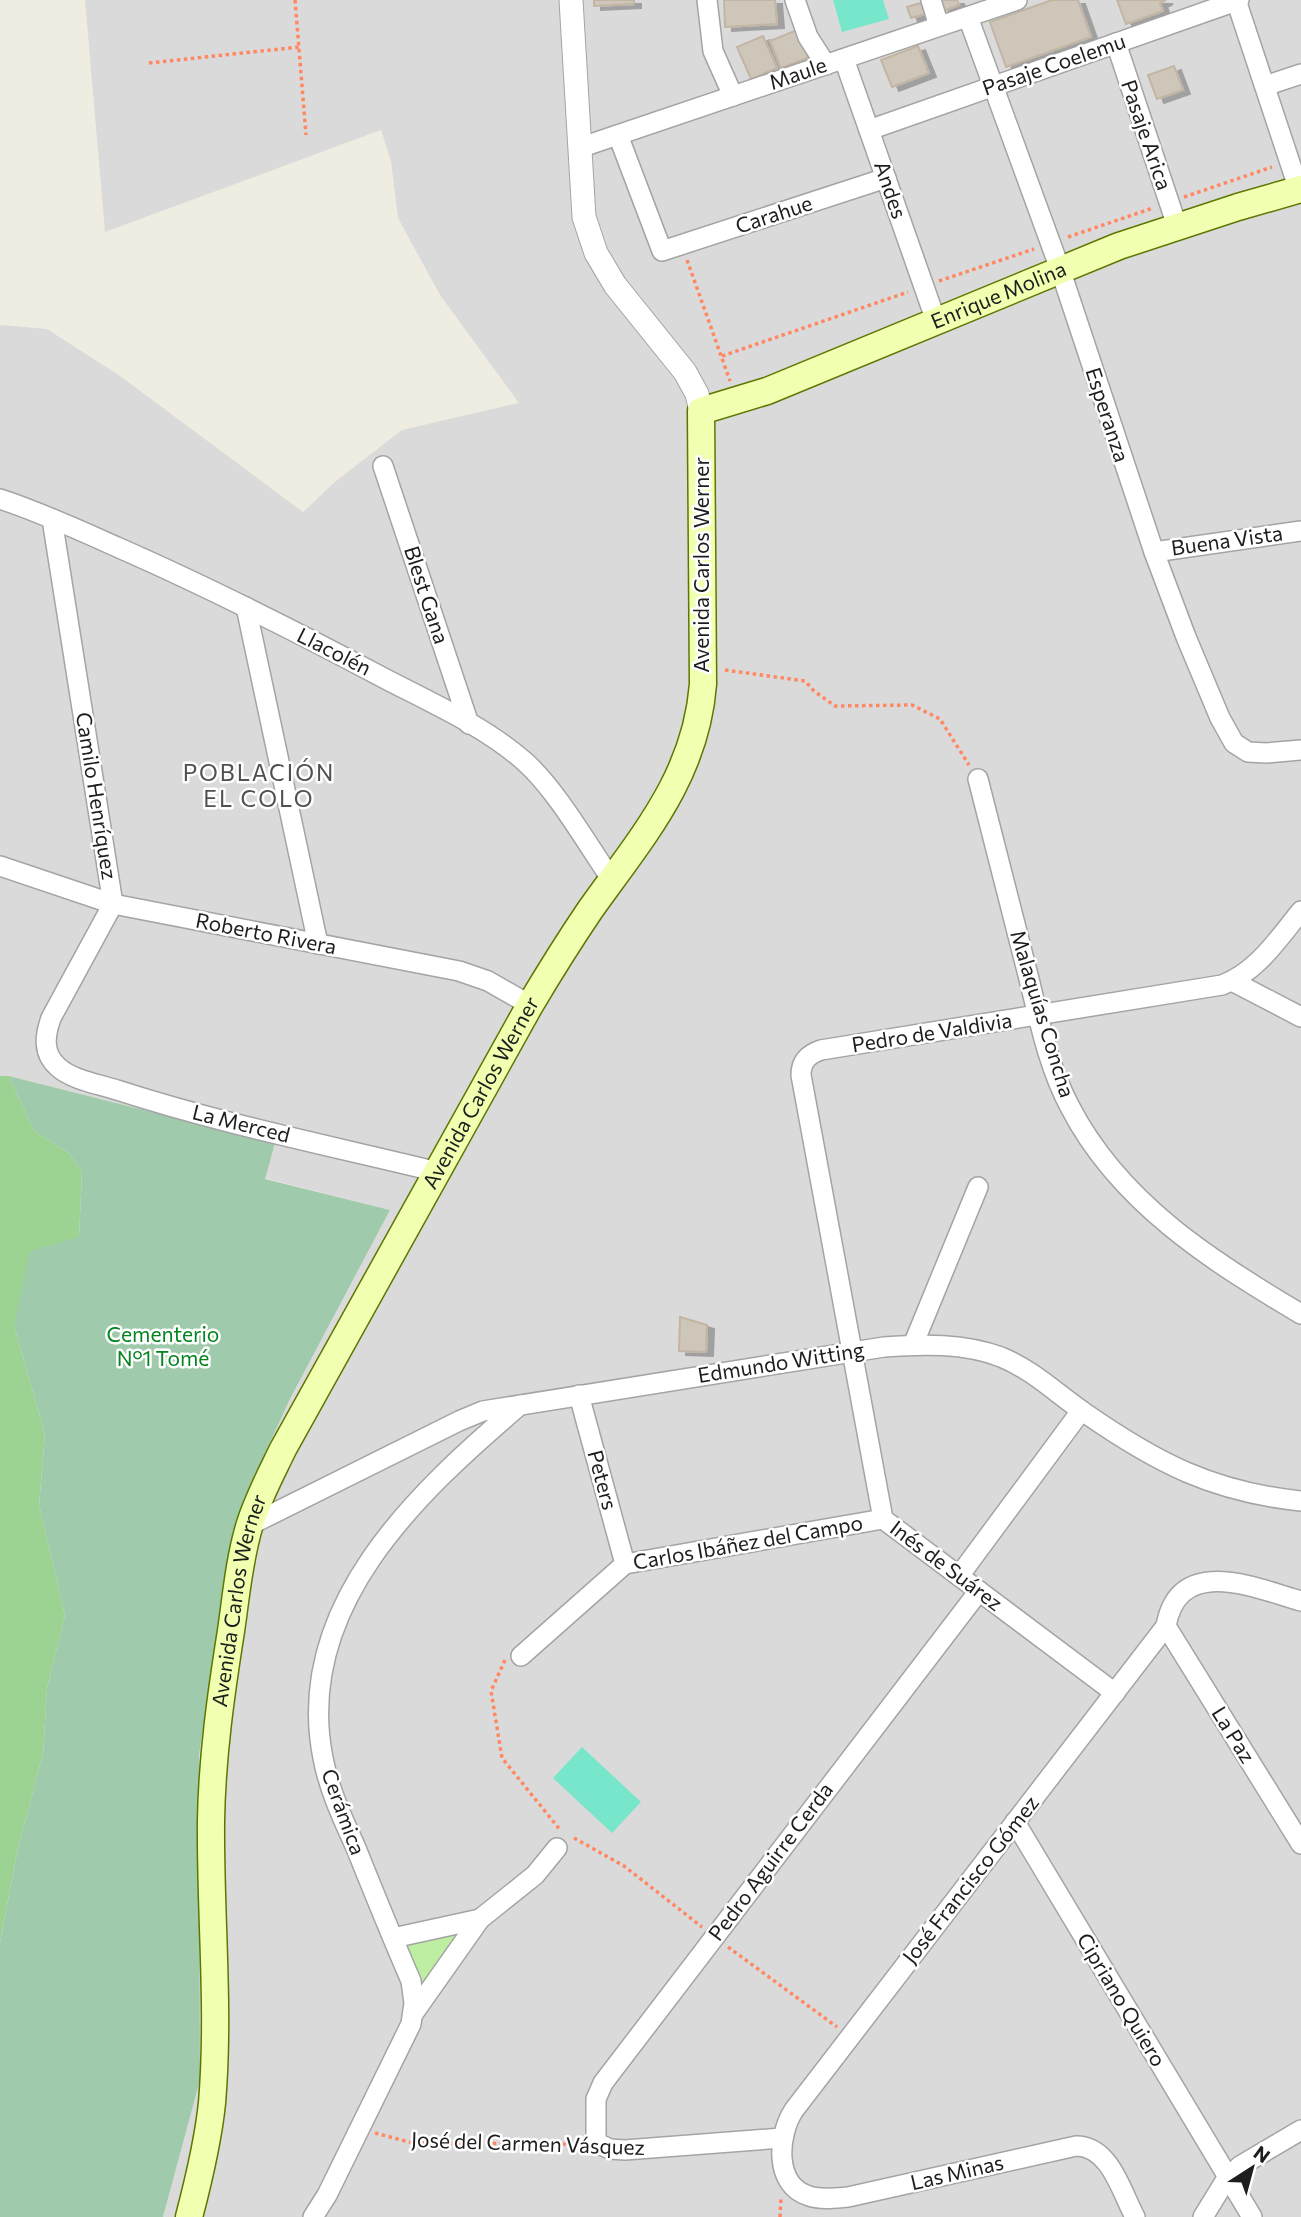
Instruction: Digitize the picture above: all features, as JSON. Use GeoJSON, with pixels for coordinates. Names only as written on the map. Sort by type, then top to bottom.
{"type":"FeatureCollection","features":[{"type":"Feature","properties":{"kind":"main road","name":"Enrique Molina"},"geometry":{"type":"LineString","coordinates":[[701,411],[760,394],[1060,270],[1173,214],[1300,190]]}},
{"type":"Feature","properties":{"kind":"main road","name":"Avenida Carlos Werner"},"geometry":{"type":"LineString","coordinates":[[188,2217],[203,2162],[212,2103],[214,2048],[211,1822],[214,1762],[241,1564],[250,1525],[266,1483],[284,1449],[530,1005],[570,940],[662,808],[680,775],[697,729],[702,701],[701,411]]}},
{"type":"Feature","properties":{"kind":"street","name":"Avenida Carlos Werner"},"geometry":{"type":"LineString","coordinates":[[571,0],[584,217],[596,253],[615,285],[692,383],[701,411]]}},
{"type":"Feature","properties":{"kind":"street"},"geometry":{"type":"LineString","coordinates":[[707,0],[713,51],[733,96]]}},
{"type":"Feature","properties":{"kind":"street","name":"Andes"},"geometry":{"type":"LineString","coordinates":[[795,0],[808,37],[835,62],[869,130],[936,321]]}},
{"type":"Feature","properties":{"kind":"street"},"geometry":{"type":"LineString","coordinates":[[931,0],[939,26]]}},
{"type":"Feature","properties":{"kind":"street","name":"Maule"},"geometry":{"type":"LineString","coordinates":[[579,148],[1017,0]]}},
{"type":"Feature","properties":{"kind":"street"},"geometry":{"type":"LineString","coordinates":[[1237,0],[1300,190]]}},
{"type":"Feature","properties":{"kind":"street","name":"Pasaje Coelemu"},"geometry":{"type":"LineString","coordinates":[[869,130],[1237,0]]}},
{"type":"Feature","properties":{"kind":"street","name":"Esperanza"},"geometry":{"type":"LineString","coordinates":[[968,16],[1060,270],[1154,552],[1212,701],[1234,743],[1240,748],[1256,753],[1301,750]]}},
{"type":"Feature","properties":{"kind":"street","name":"Pasaje Arica"},"geometry":{"type":"LineString","coordinates":[[1116,43],[1173,214]]}},
{"type":"Feature","properties":{"kind":"street"},"geometry":{"type":"LineString","coordinates":[[1265,86],[1301,74]]}},
{"type":"Feature","properties":{"kind":"street","name":"Carahue"},"geometry":{"type":"LineString","coordinates":[[618,135],[662,251],[886,178]]}},
{"type":"Feature","properties":{"kind":"street","name":"Blest Gana"},"geometry":{"type":"LineString","coordinates":[[383,466],[469,724]]}},
{"type":"Feature","properties":{"kind":"street","name":"Llacolén"},"geometry":{"type":"LineString","coordinates":[[0,499],[52,519],[246,607],[469,724],[513,752],[536,772],[612,880]]}},
{"type":"Feature","properties":{"kind":"street","name":"Camilo Henríquez"},"geometry":{"type":"LineString","coordinates":[[51,1059],[46,1044],[51,1018],[113,904],[52,519]]}},
{"type":"Feature","properties":{"kind":"street","name":"Buena Vista"},"geometry":{"type":"LineString","coordinates":[[1154,552],[1301,531]]}},
{"type":"Feature","properties":{"kind":"street"},"geometry":{"type":"LineString","coordinates":[[246,607],[318,944]]}},
{"type":"Feature","properties":{"kind":"street","name":"Malaquías Concha"},"geometry":{"type":"LineString","coordinates":[[978,779],[1052,1062],[1070,1107],[1087,1136],[1132,1191],[1157,1216],[1196,1248],[1301,1314]]}},
{"type":"Feature","properties":{"kind":"street","name":"Roberto Rivera"},"geometry":{"type":"LineString","coordinates":[[0,866],[113,904],[459,971],[488,981],[530,1005]]}},
{"type":"Feature","properties":{"kind":"street"},"geometry":{"type":"LineString","coordinates":[[1301,911],[1259,961],[1232,981],[1301,1017]]}},
{"type":"Feature","properties":{"kind":"street","name":"Pedro de Valdivia"},"geometry":{"type":"LineString","coordinates":[[806,1059],[821,1050],[1039,1016],[1222,985],[1232,981]]}},
{"type":"Feature","properties":{"kind":"street","name":"La Merced"},"geometry":{"type":"LineString","coordinates":[[51,1059],[67,1073],[178,1108],[438,1172]]}},
{"type":"Feature","properties":{"kind":"street","name":"Inés de Suárez"},"geometry":{"type":"LineString","coordinates":[[806,1059],[801,1075],[883,1519],[1115,1693]]}},
{"type":"Feature","properties":{"kind":"street"},"geometry":{"type":"LineString","coordinates":[[913,1345],[978,1186]]}},
{"type":"Feature","properties":{"kind":"street","name":"Edmundo Witting"},"geometry":{"type":"LineString","coordinates":[[250,1525],[471,1416],[494,1409],[852,1352],[913,1345],[969,1349],[998,1356],[1035,1375],[1141,1450],[1195,1478],[1231,1489],[1301,1501]]}},
{"type":"Feature","properties":{"kind":"street","name":"Peters"},"geometry":{"type":"LineString","coordinates":[[579,1395],[625,1564]]}},
{"type":"Feature","properties":{"kind":"street","name":"Cerámica"},"geometry":{"type":"LineString","coordinates":[[313,2217],[327,2195],[406,2034],[413,2014],[414,1992],[336,1802],[323,1759],[319,1707],[325,1660],[341,1612],[360,1574],[383,1541],[440,1477],[521,1404]]}},
{"type":"Feature","properties":{"kind":"street"},"geometry":{"type":"LineString","coordinates":[[959,1576],[1082,1410]]}},
{"type":"Feature","properties":{"kind":"street","name":"Carlos Ibáñez del Campo"},"geometry":{"type":"LineString","coordinates":[[524,1654],[625,1564],[883,1519]]}},
{"type":"Feature","properties":{"kind":"street","name":"José Francisco Gómez"},"geometry":{"type":"LineString","coordinates":[[782,2138],[790,2116],[850,2036],[1166,1626],[1175,1601],[1191,1587],[1218,1580],[1239,1583],[1301,1601]]}},
{"type":"Feature","properties":{"kind":"street","name":"Pedro Aguirre Cerda"},"geometry":{"type":"LineString","coordinates":[[599,2144],[596,2140],[595,2106],[600,2087],[979,1591]]}},
{"type":"Feature","properties":{"kind":"street","name":"La Paz"},"geometry":{"type":"LineString","coordinates":[[1166,1626],[1301,1844]]}},
{"type":"Feature","properties":{"kind":"street","name":"Cipriano Quiero"},"geometry":{"type":"LineString","coordinates":[[1015,1822],[1222,2185],[1252,2217]]}},
{"type":"Feature","properties":{"kind":"street"},"geometry":{"type":"LineString","coordinates":[[413,2014],[480,1919],[536,1875],[564,1839]]}},
{"type":"Feature","properties":{"kind":"street"},"geometry":{"type":"LineString","coordinates":[[393,1938],[480,1919]]}},
{"type":"Feature","properties":{"kind":"street"},"geometry":{"type":"LineString","coordinates":[[1186,2217],[1247,2161],[1301,2130]]}},
{"type":"Feature","properties":{"kind":"street","name":"José del Carmen Vásquez"},"geometry":{"type":"LineString","coordinates":[[599,2144],[610,2149],[625,2150],[782,2138]]}},
{"type":"Feature","properties":{"kind":"street","name":"Las Minas"},"geometry":{"type":"LineString","coordinates":[[782,2138],[782,2159],[792,2185],[809,2197],[827,2199],[848,2197],[1084,2146],[1098,2152],[1107,2162],[1135,2217]]}},
{"type":"Feature","properties":{"kind":"street"},"geometry":{"type":"LineString","coordinates":[[1203,2217],[1222,2185]]}},
{"type":"Feature","properties":{"kind":"path"},"geometry":{"type":"LineString","coordinates":[[295,0],[306,135]]}},
{"type":"Feature","properties":{"kind":"path"},"geometry":{"type":"LineString","coordinates":[[149,64],[299,47]]}},
{"type":"Feature","properties":{"kind":"path"},"geometry":{"type":"LineString","coordinates":[[722,356],[1050,243],[1173,214],[1289,161]]}},
{"type":"Feature","properties":{"kind":"path"},"geometry":{"type":"LineString","coordinates":[[682,244],[732,386]]}},
{"type":"Feature","properties":{"kind":"path"},"geometry":{"type":"LineString","coordinates":[[703,667],[805,681],[835,706],[912,705],[940,719],[978,779]]}},
{"type":"Feature","properties":{"kind":"path"},"geometry":{"type":"LineString","coordinates":[[524,1654],[514,1638],[491,1691],[502,1758],[564,1839],[624,1866],[714,1937],[850,2036]]}},
{"type":"Feature","properties":{"kind":"path","name":"José del Carmen Vásquez"},"geometry":{"type":"LineString","coordinates":[[360,2128],[413,2143],[599,2144]]}},
{"type":"Feature","properties":{"kind":"shaded area"},"geometry":{"type":"Polygon","coordinates":[[[85,0],[1301,0],[1301,2217],[163,2217],[200,2080],[199,1755],[233,1540],[243,1501],[290,1399],[390,1210],[264,1178],[275,1143],[9,1076],[0,1076],[0,325],[47,329],[120,376],[303,512],[336,481],[402,430],[519,403],[440,295],[398,218],[391,161],[381,130],[105,232],[85,0]]]}},
{"type":"Feature","properties":{"kind":"green space"},"geometry":{"type":"Polygon","coordinates":[[[833,0],[883,0],[889,19],[842,32],[833,0]]]}},
{"type":"Feature","properties":{"kind":"green space"},"geometry":{"type":"Polygon","coordinates":[[[0,1076],[9,1076],[34,1131],[69,1153],[82,1172],[79,1237],[14,1326],[45,1434],[39,1505],[65,1615],[47,1688],[43,1754],[18,1848],[0,1942],[0,1076]]]}},
{"type":"Feature","properties":{"kind":"green space","name":"Cementerio N°1 Tomé"},"geometry":{"type":"Polygon","coordinates":[[[9,1076],[275,1143],[265,1179],[390,1210],[290,1399],[243,1501],[233,1540],[199,1755],[200,2080],[163,2217],[0,2217],[0,1942],[18,1848],[43,1754],[47,1688],[65,1615],[39,1505],[45,1434],[14,1326],[30,1251],[79,1237],[82,1172],[69,1153],[34,1131],[9,1076]]]}},
{"type":"Feature","properties":{"kind":"green space"},"geometry":{"type":"Polygon","coordinates":[[[582,1747],[641,1802],[612,1833],[553,1778],[582,1747]]]}},
{"type":"Feature","properties":{"kind":"green space"},"geometry":{"type":"Polygon","coordinates":[[[462,1928],[425,1988],[402,1942],[462,1928]]]}},
{"type":"Feature","properties":{"kind":"building"},"geometry":{"type":"Polygon","coordinates":[[[594,0],[634,0],[634,4],[594,6],[594,0]]]}},
{"type":"Feature","properties":{"kind":"building"},"geometry":{"type":"Polygon","coordinates":[[[724,0],[775,0],[777,24],[725,27],[724,0]]]}},
{"type":"Feature","properties":{"kind":"building"},"geometry":{"type":"Polygon","coordinates":[[[939,0],[957,0],[959,5],[943,11],[939,0]]]}},
{"type":"Feature","properties":{"kind":"building"},"geometry":{"type":"Polygon","coordinates":[[[1052,0],[1078,0],[1091,37],[1006,67],[990,22],[1052,0]]]}},
{"type":"Feature","properties":{"kind":"building"},"geometry":{"type":"Polygon","coordinates":[[[1117,0],[1166,0],[1160,3],[1163,11],[1126,24],[1117,0]]]}},
{"type":"Feature","properties":{"kind":"building"},"geometry":{"type":"Polygon","coordinates":[[[921,3],[925,14],[911,18],[907,7],[921,3]]]}},
{"type":"Feature","properties":{"kind":"building"},"geometry":{"type":"Polygon","coordinates":[[[797,30],[808,58],[781,68],[770,41],[797,30]]]}},
{"type":"Feature","properties":{"kind":"building"},"geometry":{"type":"Polygon","coordinates":[[[763,36],[777,68],[751,79],[737,47],[763,36]]]}},
{"type":"Feature","properties":{"kind":"building"},"geometry":{"type":"Polygon","coordinates":[[[918,46],[929,73],[892,87],[881,60],[918,46]]]}},
{"type":"Feature","properties":{"kind":"building"},"geometry":{"type":"Polygon","coordinates":[[[1174,66],[1183,90],[1157,99],[1148,75],[1174,66]]]}},
{"type":"Feature","properties":{"kind":"building"},"geometry":{"type":"Polygon","coordinates":[[[680,1317],[707,1325],[706,1352],[679,1351],[680,1317]]]}},
{"type":"Feature","properties":{"kind":"district","name":"POBLACIÓN EL COLO"},"geometry":{"type":"Point","coordinates":[259,786]}}]}
